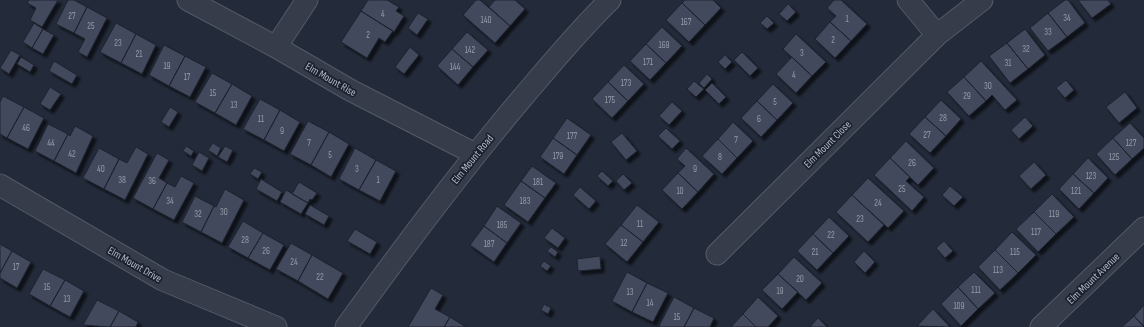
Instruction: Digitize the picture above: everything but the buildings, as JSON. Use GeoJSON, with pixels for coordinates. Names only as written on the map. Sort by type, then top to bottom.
{"type":"FeatureCollection","features":[{"type":"Feature","properties":{"kind":"street","name":"Elm Mount Rise"},"geometry":{"type":"LineString","coordinates":[[188,0],[350,90],[475,154]]}},
{"type":"Feature","properties":{"kind":"street"},"geometry":{"type":"LineString","coordinates":[[276,48],[307,0]]}},
{"type":"Feature","properties":{"kind":"street","name":"Elm Mount Road"},"geometry":{"type":"LineString","coordinates":[[346,327],[416,230],[475,154],[544,72],[610,0]]}},
{"type":"Feature","properties":{"kind":"street"},"geometry":{"type":"LineString","coordinates":[[908,0],[937,35]]}},
{"type":"Feature","properties":{"kind":"street","name":"Elm Mount Close"},"geometry":{"type":"LineString","coordinates":[[716,254],[937,35],[982,0]]}},
{"type":"Feature","properties":{"kind":"street","name":"Elm Mount Drive"},"geometry":{"type":"LineString","coordinates":[[0,185],[162,280],[276,327]]}},
{"type":"Feature","properties":{"kind":"street","name":"Elm Mount Avenue"},"geometry":{"type":"LineString","coordinates":[[1041,327],[1144,228]]}}]}
